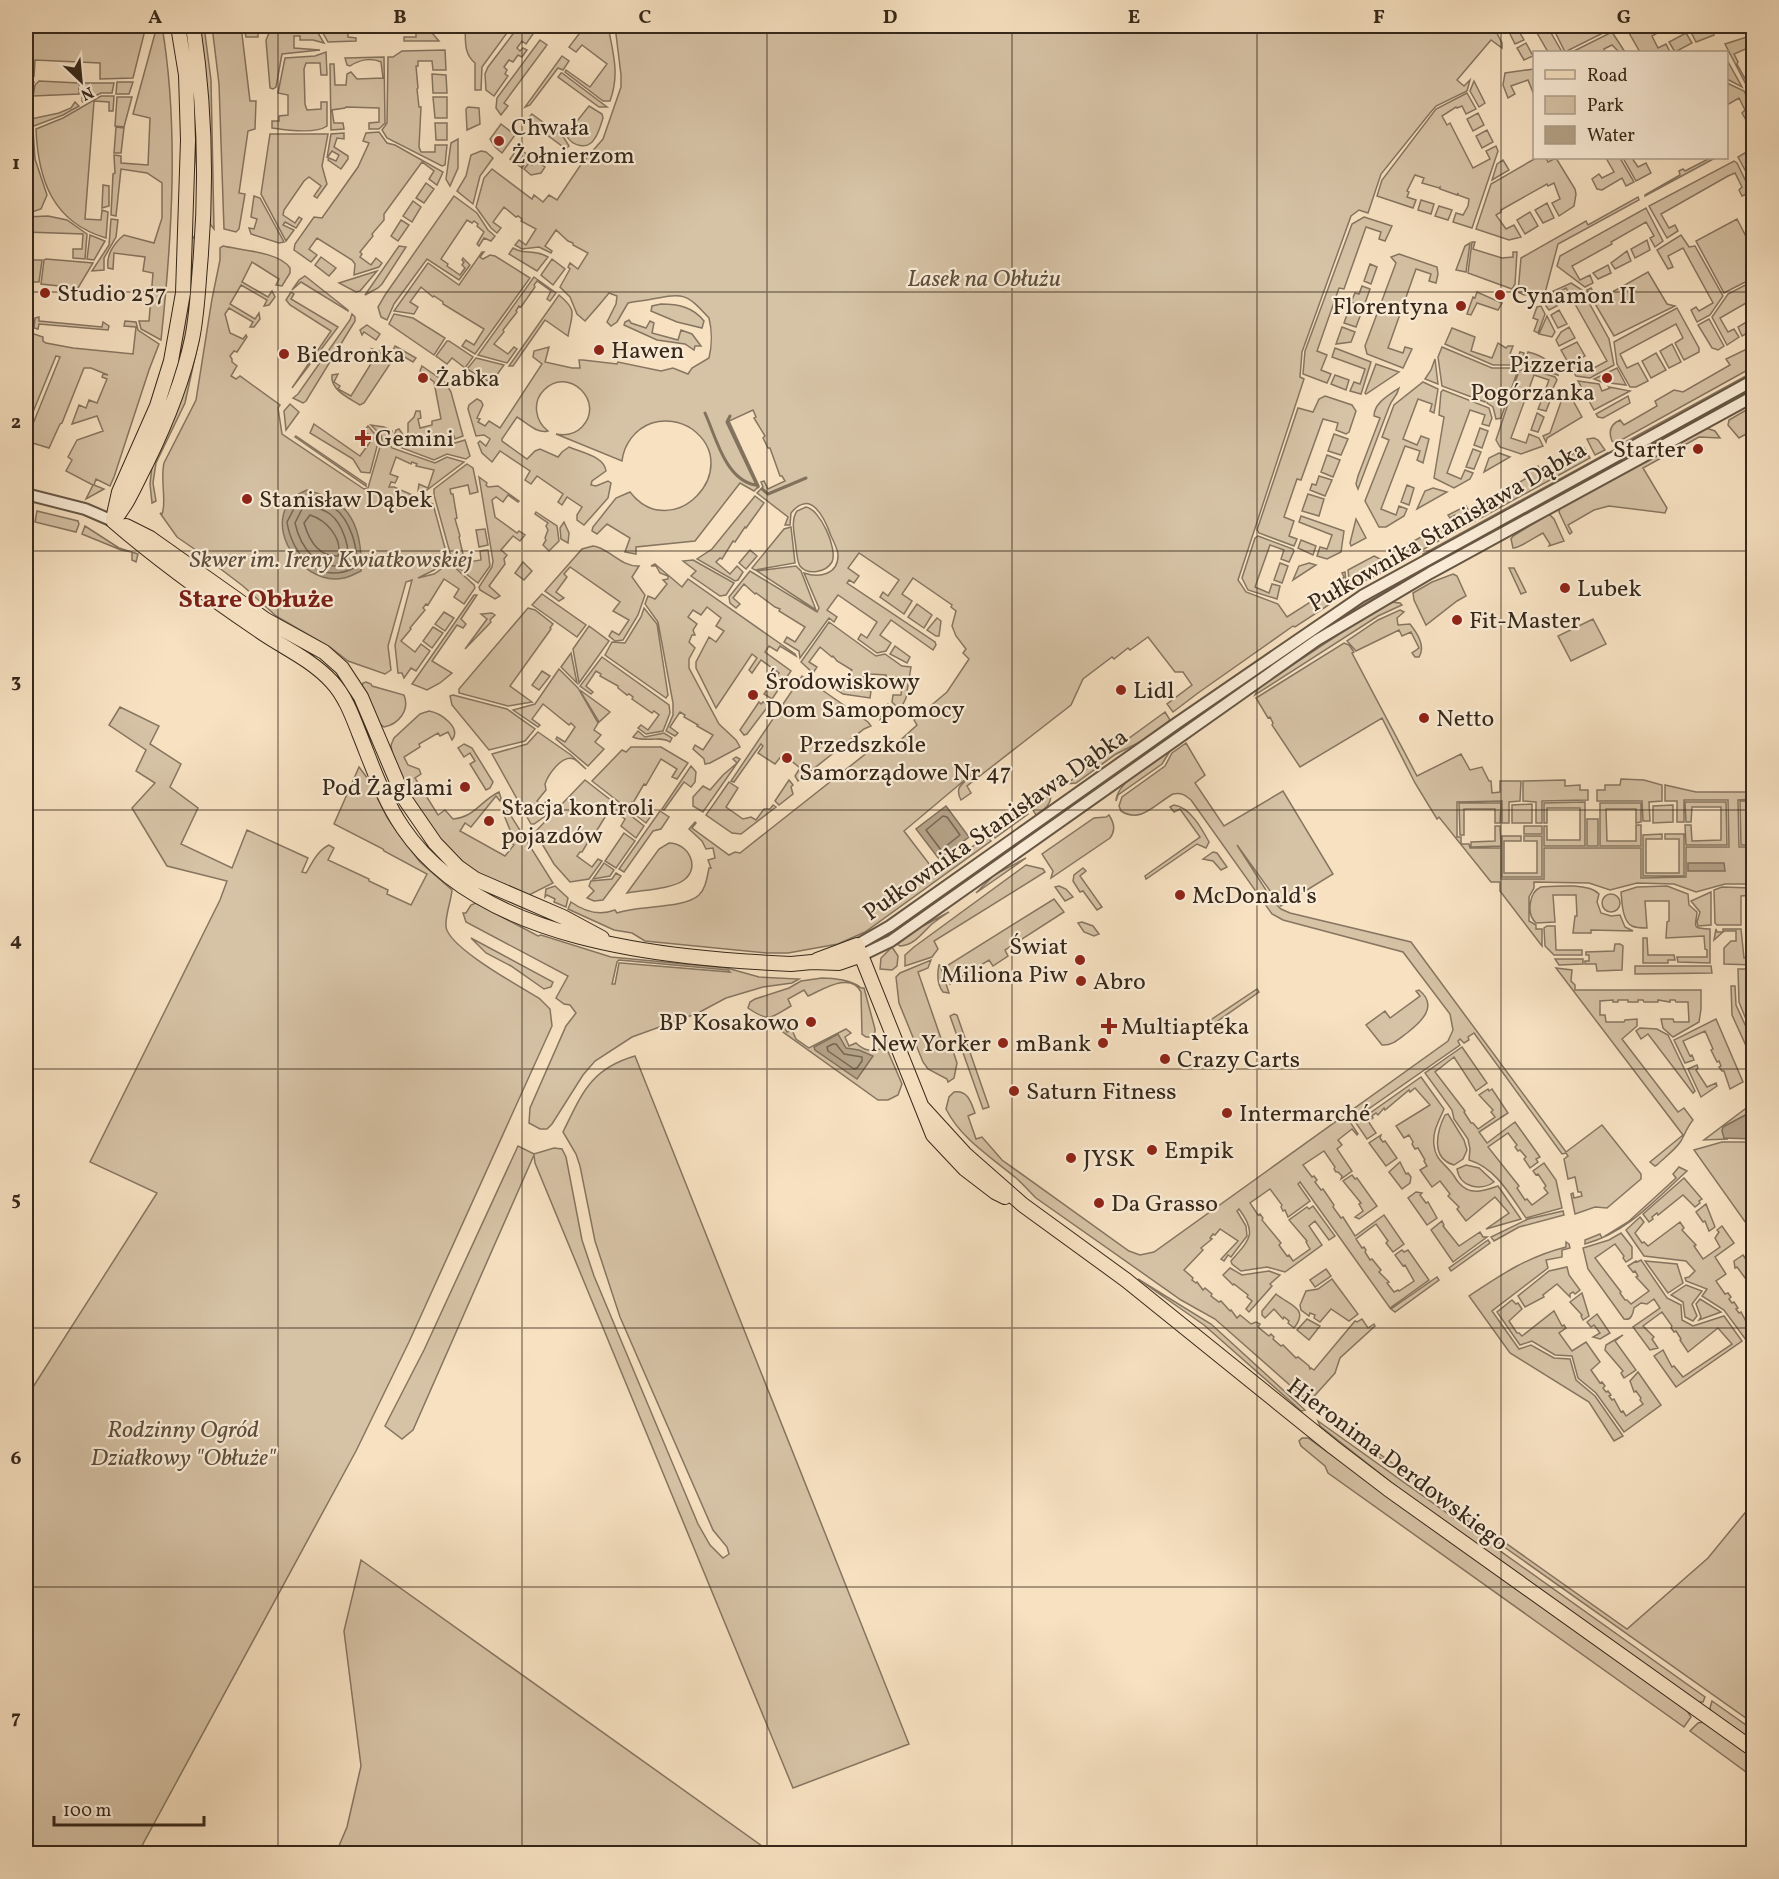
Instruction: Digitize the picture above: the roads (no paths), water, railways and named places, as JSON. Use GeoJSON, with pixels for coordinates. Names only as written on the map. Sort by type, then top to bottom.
{"type":"FeatureCollection","features":[{"type":"Feature","properties":{"kind":"main road"},"geometry":{"type":"LineString","coordinates":[[113,521],[119,492],[157,406],[171,361],[183,293],[187,228],[188,120],[186,75],[178,26]]}},
{"type":"Feature","properties":{"kind":"main road"},"geometry":{"type":"LineString","coordinates":[[113,521],[126,503],[162,430],[183,370],[195,318],[203,237],[204,157],[201,97],[193,26]]}},
{"type":"Feature","properties":{"kind":"main road","name":"Pułkownika Stanisława Dąbka"},"geometry":{"type":"LineString","coordinates":[[113,521],[150,538],[266,620],[324,652],[342,668],[351,680],[381,740],[393,774],[415,815],[445,856],[472,885]]}},
{"type":"Feature","properties":{"kind":"main road","name":"Pułkownika Stanisława Dąbka"},"geometry":{"type":"LineString","coordinates":[[113,521],[142,546],[320,671],[339,692],[348,708],[382,791],[403,829],[438,868],[472,885],[563,917],[614,944],[650,951],[791,964],[812,962],[860,950]]}},
{"type":"Feature","properties":{"kind":"main road"},"geometry":{"type":"LineString","coordinates":[[366,749],[381,740]]}},
{"type":"Feature","properties":{"kind":"main road","name":"Hieronima Derdowskiego"},"geometry":{"type":"LineString","coordinates":[[860,950],[933,1135],[953,1158],[995,1192],[1023,1205],[1126,1280],[1388,1489],[1754,1750]]}},
{"type":"Feature","properties":{"kind":"street","name":"Pułkownika Stanisława Dąbka"},"geometry":{"type":"LineString","coordinates":[[860,950],[890,926],[1353,601],[1754,380]]}},
{"type":"Feature","properties":{"kind":"street","name":"Pułkownika Stanisława Dąbka"},"geometry":{"type":"LineString","coordinates":[[860,950],[891,941],[1317,640],[1430,573],[1754,396]]}},
{"type":"Feature","properties":{"kind":"street"},"geometry":{"type":"LineString","coordinates":[[1616,456],[1622,468]]}},
{"type":"Feature","properties":{"kind":"street","name":"Pułkownika Stanisława Dąbka"},"geometry":{"type":"LineString","coordinates":[[26,494],[85,509],[113,521]]}},
{"type":"Feature","properties":{"kind":"water"},"geometry":{"type":"Polygon","coordinates":[[[307,490],[330,498],[348,513],[357,531],[361,551],[361,571],[344,578],[326,578],[311,571],[297,560],[288,545],[283,529],[284,514],[291,500],[307,490]]]}},
{"type":"Feature","properties":{"kind":"water"},"geometry":{"type":"Polygon","coordinates":[[[946,806],[969,837],[939,859],[916,829],[946,806]]]}},
{"type":"Feature","properties":{"kind":"water"},"geometry":{"type":"Polygon","coordinates":[[[1688,863],[1724,863],[1725,871],[1688,871],[1688,863]]]}},
{"type":"Feature","properties":{"kind":"water"},"geometry":{"type":"Polygon","coordinates":[[[838,1034],[846,1048],[873,1056],[857,1079],[815,1050],[814,1047],[838,1034]]]}},
{"type":"Feature","properties":{"kind":"water"},"geometry":{"type":"Polygon","coordinates":[[[1753,1111],[1753,1139],[1724,1138],[1723,1127],[1753,1111]]]}},
{"type":"Feature","properties":{"kind":"waterway"},"geometry":{"type":"LineString","coordinates":[[705,413],[729,466],[736,475],[755,485]]}},
{"type":"Feature","properties":{"kind":"waterway"},"geometry":{"type":"LineString","coordinates":[[730,416],[727,422],[758,487]]}},
{"type":"Feature","properties":{"kind":"waterway"},"geometry":{"type":"LineString","coordinates":[[762,489],[768,494],[806,478]]}},
{"type":"Feature","properties":{"kind":"place","name":"Chwała Żołnierzom"},"geometry":{"type":"Point","coordinates":[499,141]}},
{"type":"Feature","properties":{"kind":"place","name":"Studio 257"},"geometry":{"type":"Point","coordinates":[45,293]}},
{"type":"Feature","properties":{"kind":"place","name":"Cynamon II"},"geometry":{"type":"Point","coordinates":[1500,295]}},
{"type":"Feature","properties":{"kind":"place","name":"Florentyna"},"geometry":{"type":"Point","coordinates":[1461,306]}},
{"type":"Feature","properties":{"kind":"place","name":"Hawen"},"geometry":{"type":"Point","coordinates":[599,350]}},
{"type":"Feature","properties":{"kind":"place","name":"Biedronka"},"geometry":{"type":"Point","coordinates":[284,354]}},
{"type":"Feature","properties":{"kind":"place","name":"Żabka"},"geometry":{"type":"Point","coordinates":[423,378]}},
{"type":"Feature","properties":{"kind":"place","name":"Pizzeria Pogórzanka"},"geometry":{"type":"Point","coordinates":[1607,378]}},
{"type":"Feature","properties":{"kind":"place","name":"Gemini"},"geometry":{"type":"Point","coordinates":[363,438]}},
{"type":"Feature","properties":{"kind":"place","name":"Starter"},"geometry":{"type":"Point","coordinates":[1698,449]}},
{"type":"Feature","properties":{"kind":"place","name":"Stanisław Dąbek"},"geometry":{"type":"Point","coordinates":[247,499]}},
{"type":"Feature","properties":{"kind":"place","name":"Lubek"},"geometry":{"type":"Point","coordinates":[1565,588]}},
{"type":"Feature","properties":{"kind":"place","name":"Fit-Master"},"geometry":{"type":"Point","coordinates":[1457,620]}},
{"type":"Feature","properties":{"kind":"place","name":"Lidl"},"geometry":{"type":"Point","coordinates":[1121,690]}},
{"type":"Feature","properties":{"kind":"place","name":"Środowiskowy Dom Samopomocy"},"geometry":{"type":"Point","coordinates":[753,695]}},
{"type":"Feature","properties":{"kind":"place","name":"Netto"},"geometry":{"type":"Point","coordinates":[1424,718]}},
{"type":"Feature","properties":{"kind":"place","name":"Przedszkole Samorządowe Nr 47"},"geometry":{"type":"Point","coordinates":[787,758]}},
{"type":"Feature","properties":{"kind":"place","name":"Pod Żaglami"},"geometry":{"type":"Point","coordinates":[465,787]}},
{"type":"Feature","properties":{"kind":"place","name":"Stacja kontroli pojazdów"},"geometry":{"type":"Point","coordinates":[489,821]}},
{"type":"Feature","properties":{"kind":"place","name":"McDonald's"},"geometry":{"type":"Point","coordinates":[1180,895]}},
{"type":"Feature","properties":{"kind":"place","name":"Świat Miliona Piw"},"geometry":{"type":"Point","coordinates":[1080,960]}},
{"type":"Feature","properties":{"kind":"place","name":"Abro"},"geometry":{"type":"Point","coordinates":[1081,981]}},
{"type":"Feature","properties":{"kind":"place","name":"BP Kosakowo"},"geometry":{"type":"Point","coordinates":[811,1022]}},
{"type":"Feature","properties":{"kind":"place","name":"Multiapteka"},"geometry":{"type":"Point","coordinates":[1109,1026]}},
{"type":"Feature","properties":{"kind":"place","name":"New Yorker"},"geometry":{"type":"Point","coordinates":[1003,1043]}},
{"type":"Feature","properties":{"kind":"place","name":"mBank"},"geometry":{"type":"Point","coordinates":[1103,1043]}},
{"type":"Feature","properties":{"kind":"place","name":"Crazy Carts"},"geometry":{"type":"Point","coordinates":[1165,1059]}},
{"type":"Feature","properties":{"kind":"place","name":"Saturn Fitness"},"geometry":{"type":"Point","coordinates":[1014,1091]}},
{"type":"Feature","properties":{"kind":"place","name":"Intermarché"},"geometry":{"type":"Point","coordinates":[1227,1113]}},
{"type":"Feature","properties":{"kind":"place","name":"Empik"},"geometry":{"type":"Point","coordinates":[1152,1150]}},
{"type":"Feature","properties":{"kind":"place","name":"JYSK"},"geometry":{"type":"Point","coordinates":[1071,1158]}},
{"type":"Feature","properties":{"kind":"place","name":"Da Grasso"},"geometry":{"type":"Point","coordinates":[1099,1203]}},
{"type":"Feature","properties":{"kind":"district","name":"Stare Obłuże"},"geometry":{"type":"Point","coordinates":[256,598]}},
{"type":"Feature","properties":{"kind":"park label","name":"Lasek na Obłużu"},"geometry":{"type":"Point","coordinates":[984,278]}},
{"type":"Feature","properties":{"kind":"park label","name":"Skwer im. Ireny Kwiatkowskiej"},"geometry":{"type":"Point","coordinates":[331,559]}},
{"type":"Feature","properties":{"kind":"park label","name":"Rodzinny Ogród Działkowy \"Obłuże\""},"geometry":{"type":"Point","coordinates":[183,1443]}}]}
